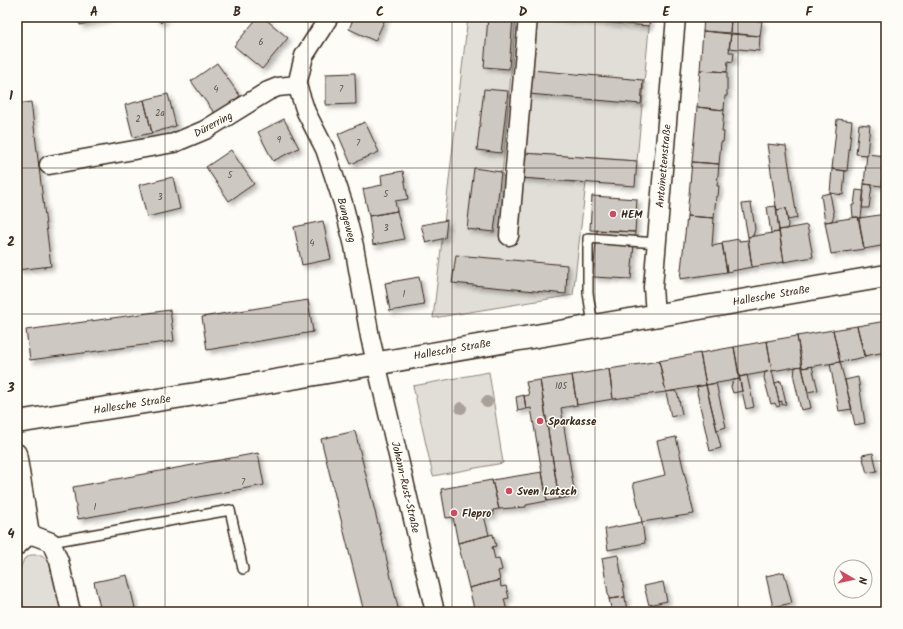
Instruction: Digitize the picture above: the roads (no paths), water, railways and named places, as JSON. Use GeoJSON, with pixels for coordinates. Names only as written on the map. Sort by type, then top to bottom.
{"type":"FeatureCollection","features":[{"type":"Feature","properties":{"kind":"main road","name":"Hallesche Straße"},"geometry":{"type":"LineString","coordinates":[[17,422],[228,389],[376,362],[886,276]]}},
{"type":"Feature","properties":{"kind":"street"},"geometry":{"type":"LineString","coordinates":[[297,85],[304,56],[330,17]]}},
{"type":"Feature","properties":{"kind":"street"},"geometry":{"type":"LineString","coordinates":[[509,236],[528,17]]}},
{"type":"Feature","properties":{"kind":"street","name":"Antoinettenstraße"},"geometry":{"type":"LineString","coordinates":[[655,315],[653,294],[676,17]]}},
{"type":"Feature","properties":{"kind":"street","name":"Dürerring"},"geometry":{"type":"LineString","coordinates":[[49,165],[174,143],[205,130],[268,91],[278,87],[297,85]]}},
{"type":"Feature","properties":{"kind":"street","name":"Bungeweg"},"geometry":{"type":"LineString","coordinates":[[297,85],[306,112],[325,149],[341,196],[354,246],[376,362]]}},
{"type":"Feature","properties":{"kind":"street","name":"Johann-Rust-Straße"},"geometry":{"type":"LineString","coordinates":[[376,362],[435,612]]}},
{"type":"Feature","properties":{"kind":"street"},"geometry":{"type":"LineString","coordinates":[[17,453],[30,534]]}},
{"type":"Feature","properties":{"kind":"street"},"geometry":{"type":"LineString","coordinates":[[30,534],[51,542],[59,561],[71,612]]}},
{"type":"Feature","properties":{"kind":"street"},"geometry":{"type":"LineString","coordinates":[[17,546],[30,534]]}},
{"type":"Feature","properties":{"kind":"lane"},"geometry":{"type":"LineString","coordinates":[[593,325],[588,293],[588,238],[657,243]]}},
{"type":"Feature","properties":{"kind":"lane"},"geometry":{"type":"LineString","coordinates":[[51,542],[230,510],[243,569]]}},
{"type":"Feature","properties":{"kind":"place","name":"HEM"},"geometry":{"type":"Point","coordinates":[613,214]}},
{"type":"Feature","properties":{"kind":"place","name":"Sparkasse"},"geometry":{"type":"Point","coordinates":[540,421]}},
{"type":"Feature","properties":{"kind":"place","name":"Sven Latsch"},"geometry":{"type":"Point","coordinates":[509,491]}},
{"type":"Feature","properties":{"kind":"place","name":"Flepro"},"geometry":{"type":"Point","coordinates":[454,513]}}]}
